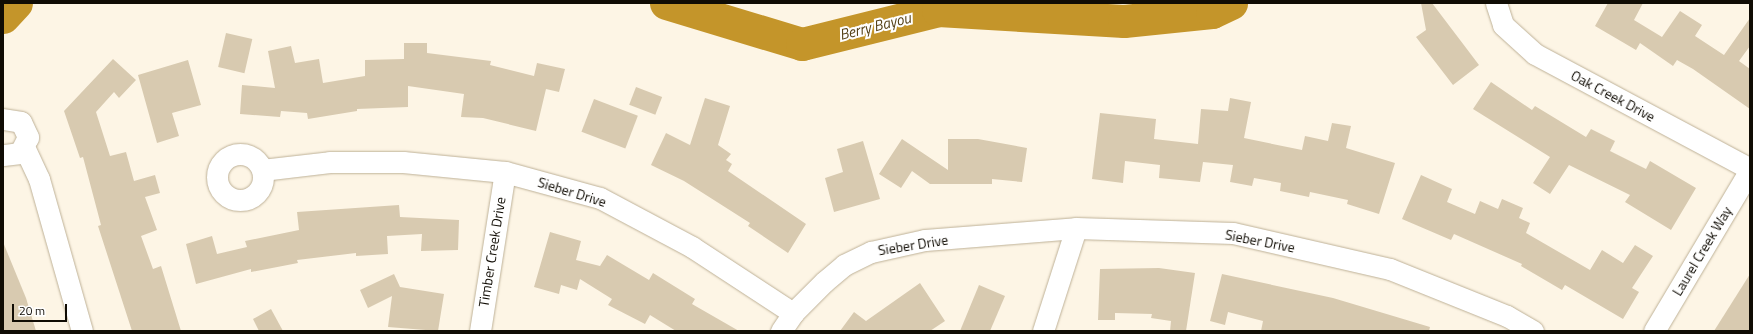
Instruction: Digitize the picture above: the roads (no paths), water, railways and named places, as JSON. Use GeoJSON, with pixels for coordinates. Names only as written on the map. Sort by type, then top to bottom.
{"type":"FeatureCollection","features":[{"type":"Feature","properties":{"kind":"street","name":"Oak Creek Drive"},"geometry":{"type":"LineString","coordinates":[[1496,3],[1502,25],[1536,54],[1750,170]]}},
{"type":"Feature","properties":{"kind":"street"},"geometry":{"type":"LineString","coordinates":[[3,119],[15,119],[25,126],[28,137],[25,149],[39,179],[82,331]]}},
{"type":"Feature","properties":{"kind":"street"},"geometry":{"type":"LineString","coordinates":[[3,155],[14,156],[25,149]]}},
{"type":"Feature","properties":{"kind":"street","name":"Sieber Drive"},"geometry":{"type":"LineString","coordinates":[[262,170],[330,162],[403,162],[505,172],[600,198],[692,247],[793,312],[844,265],[870,252],[925,240],[1076,228],[1233,234],[1390,269],[1507,316],[1533,331]]}},
{"type":"Feature","properties":{"kind":"street","name":"Laurel Creek Way"},"geometry":{"type":"LineString","coordinates":[[1654,331],[1750,170]]}},
{"type":"Feature","properties":{"kind":"street","name":"Timber Creek Drive"},"geometry":{"type":"LineString","coordinates":[[480,331],[505,172]]}},
{"type":"Feature","properties":{"kind":"street"},"geometry":{"type":"LineString","coordinates":[[1043,331],[1076,228]]}},
{"type":"Feature","properties":{"kind":"street"},"geometry":{"type":"LineString","coordinates":[[781,331],[793,312]]}},
{"type":"Feature","properties":{"kind":"waterway","name":"Berry Bayou"},"geometry":{"type":"LineString","coordinates":[[3,17],[16,3]]}},
{"type":"Feature","properties":{"kind":"waterway","name":"Berry Bayou"},"geometry":{"type":"LineString","coordinates":[[666,3],[802,44],[938,10],[1124,21],[1212,12],[1231,3]]}}]}
